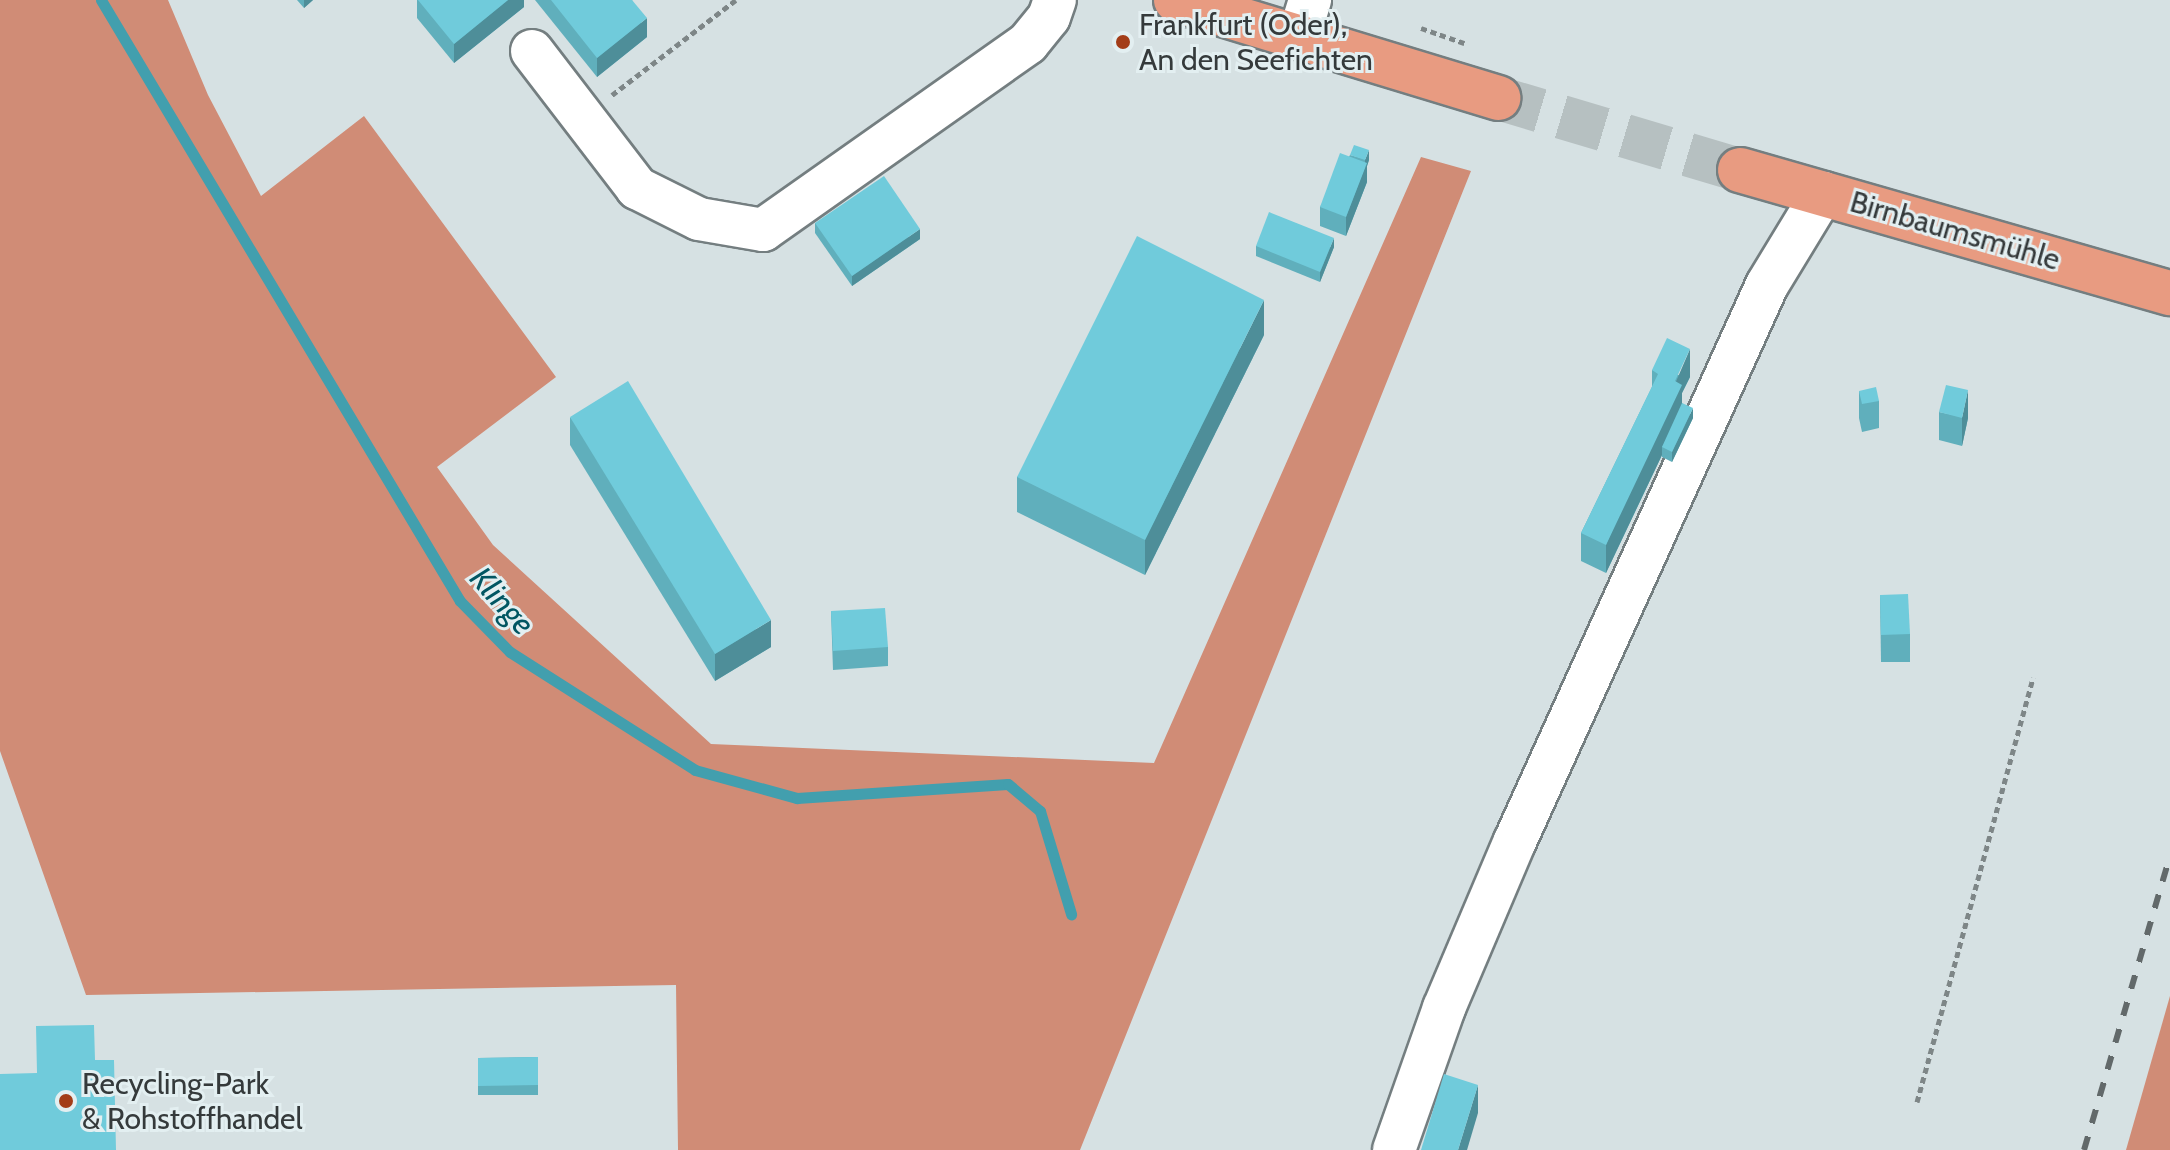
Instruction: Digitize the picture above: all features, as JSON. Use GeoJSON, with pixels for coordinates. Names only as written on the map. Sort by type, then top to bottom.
{"type":"FeatureCollection","features":[{"type":"Feature","properties":{"kind":"main road"},"geometry":{"type":"LineString","coordinates":[[1176,0],[1305,18],[1498,98]]}},
{"type":"Feature","properties":{"kind":"main road","name":"Birnbaumsmühle"},"geometry":{"type":"LineString","coordinates":[[1740,170],[2170,293]]}},
{"type":"Feature","properties":{"kind":"lane"},"geometry":{"type":"LineString","coordinates":[[532,51],[637,188],[699,219],[763,230],[1028,43],[1049,17],[1055,0]]}},
{"type":"Feature","properties":{"kind":"lane"},"geometry":{"type":"LineString","coordinates":[[1394,1150],[1444,1008],[1527,813],[1767,285],[1823,193]]}},
{"type":"Feature","properties":{"kind":"path"},"geometry":{"type":"LineString","coordinates":[[582,117],[736,0]]}},
{"type":"Feature","properties":{"kind":"path"},"geometry":{"type":"LineString","coordinates":[[1917,1102],[2033,678]]}},
{"type":"Feature","properties":{"kind":"shaded area"},"geometry":{"type":"Polygon","coordinates":[[[0,0],[168,0],[208,95],[261,196],[364,116],[556,377],[437,467],[493,545],[711,744],[1154,763],[1421,157],[1471,171],[1080,1150],[678,1150],[676,985],[86,995],[0,751],[0,0]]]}},
{"type":"Feature","properties":{"kind":"shaded area"},"geometry":{"type":"Polygon","coordinates":[[[2170,996],[2170,1150],[2126,1150],[2170,996]]]}},
{"type":"Feature","properties":{"kind":"building"},"geometry":{"type":"Polygon","coordinates":[[[418,0],[508,0],[454,44],[418,0]]]}},
{"type":"Feature","properties":{"kind":"building"},"geometry":{"type":"Polygon","coordinates":[[[551,0],[632,0],[647,18],[597,58],[551,0]]]}},
{"type":"Feature","properties":{"kind":"building"},"geometry":{"type":"Polygon","coordinates":[[[1354,145],[1369,150],[1365,160],[1350,155],[1354,145]]]}},
{"type":"Feature","properties":{"kind":"building"},"geometry":{"type":"Polygon","coordinates":[[[1340,153],[1367,163],[1346,217],[1320,207],[1340,153]]]}},
{"type":"Feature","properties":{"kind":"building"},"geometry":{"type":"Polygon","coordinates":[[[884,176],[920,229],[852,276],[815,223],[884,176]]]}},
{"type":"Feature","properties":{"kind":"building"},"geometry":{"type":"Polygon","coordinates":[[[1269,212],[1334,238],[1320,272],[1256,246],[1269,212]]]}},
{"type":"Feature","properties":{"kind":"building"},"geometry":{"type":"Polygon","coordinates":[[[1137,236],[1264,300],[1145,540],[1017,477],[1137,236]]]}},
{"type":"Feature","properties":{"kind":"building"},"geometry":{"type":"Polygon","coordinates":[[[1667,338],[1690,349],[1675,381],[1682,385],[1606,545],[1581,533],[1658,374],[1652,370],[1667,338]]]}},
{"type":"Feature","properties":{"kind":"building"},"geometry":{"type":"Polygon","coordinates":[[[628,381],[771,620],[715,654],[570,417],[628,381]]]}},
{"type":"Feature","properties":{"kind":"building"},"geometry":{"type":"Polygon","coordinates":[[[1946,385],[1968,390],[1962,418],[1939,412],[1946,385]]]}},
{"type":"Feature","properties":{"kind":"building"},"geometry":{"type":"Polygon","coordinates":[[[1876,387],[1879,401],[1862,404],[1859,391],[1876,387]]]}},
{"type":"Feature","properties":{"kind":"building"},"geometry":{"type":"Polygon","coordinates":[[[1682,403],[1693,408],[1672,452],[1662,447],[1682,403]]]}},
{"type":"Feature","properties":{"kind":"building"},"geometry":{"type":"Polygon","coordinates":[[[1908,594],[1910,634],[1881,635],[1880,595],[1908,594]]]}},
{"type":"Feature","properties":{"kind":"building"},"geometry":{"type":"Polygon","coordinates":[[[885,608],[888,647],[833,651],[831,611],[885,608]]]}},
{"type":"Feature","properties":{"kind":"building","name":"Recycling-Park & Rohstoffhandel"},"geometry":{"type":"Polygon","coordinates":[[[94,1025],[95,1060],[114,1060],[116,1150],[0,1150],[0,1074],[37,1073],[36,1026],[94,1025]]]}},
{"type":"Feature","properties":{"kind":"building"},"geometry":{"type":"Polygon","coordinates":[[[538,1057],[538,1085],[478,1086],[478,1058],[538,1057]]]}},
{"type":"Feature","properties":{"kind":"building"},"geometry":{"type":"Polygon","coordinates":[[[1444,1074],[1478,1085],[1458,1150],[1421,1150],[1444,1074]]]}},
{"type":"Feature","properties":{"kind":"waterway","name":"Klinge"},"geometry":{"type":"LineString","coordinates":[[101,0],[460,601],[510,652],[695,770],[797,798],[1008,784],[1040,811],[1071,914]]}},
{"type":"Feature","properties":{"kind":"tunnel"},"geometry":{"type":"LineString","coordinates":[[1498,98],[1740,170]]}},
{"type":"Feature","properties":{"kind":"railway"},"geometry":{"type":"LineString","coordinates":[[2084,1150],[2170,856]]}},
{"type":"Feature","properties":{"kind":"place","name":"Frankfurt (Oder), An den Seefichten"},"geometry":{"type":"Point","coordinates":[1123,42]}},
{"type":"Feature","properties":{"kind":"place","name":"Recycling-Park & Rohstoffhandel"},"geometry":{"type":"Point","coordinates":[66,1101]}}]}
